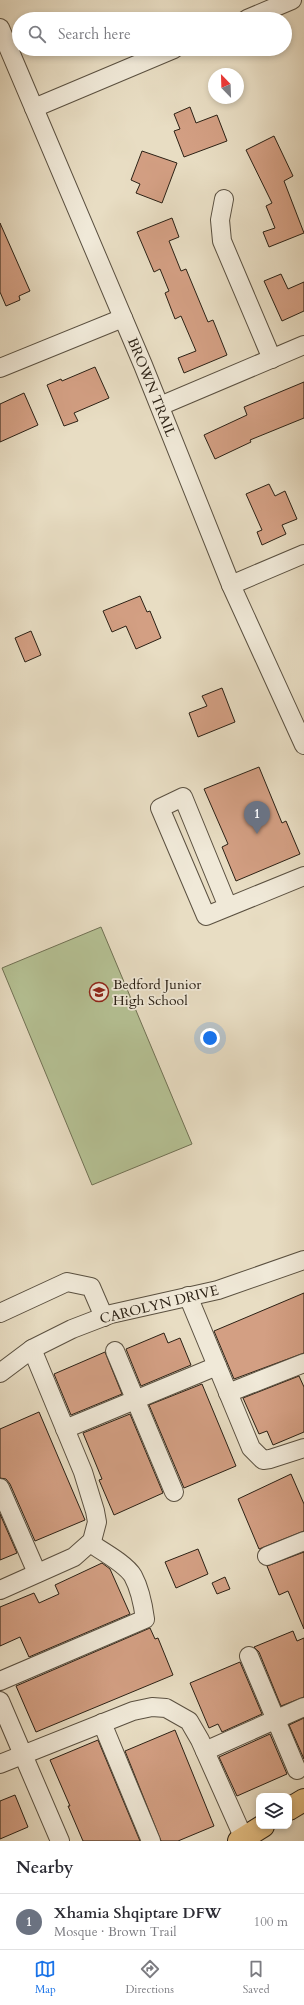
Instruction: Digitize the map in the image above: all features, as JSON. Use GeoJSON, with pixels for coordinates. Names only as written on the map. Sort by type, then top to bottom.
{"type":"FeatureCollection","features":[{"type":"Feature","properties":{"kind":"main road"},"geometry":{"type":"LineString","coordinates":[[292,1807],[304,1800]]}},
{"type":"Feature","properties":{"kind":"main road"},"geometry":{"type":"LineString","coordinates":[[242,1840],[258,1829]]}},
{"type":"Feature","properties":{"kind":"street"},"geometry":{"type":"LineString","coordinates":[[264,12],[292,0]]}},
{"type":"Feature","properties":{"kind":"street","name":"BROWN TRAIL"},"geometry":{"type":"LineString","coordinates":[[0,28],[160,406],[231,585],[304,745]]}},
{"type":"Feature","properties":{"kind":"street"},"geometry":{"type":"LineString","coordinates":[[34,108],[157,56]]}},
{"type":"Feature","properties":{"kind":"street"},"geometry":{"type":"LineString","coordinates":[[224,199],[220,220],[222,241],[272,359]]}},
{"type":"Feature","properties":{"kind":"street"},"geometry":{"type":"LineString","coordinates":[[0,368],[123,318]]}},
{"type":"Feature","properties":{"kind":"street"},"geometry":{"type":"LineString","coordinates":[[160,406],[304,345]]}},
{"type":"Feature","properties":{"kind":"street"},"geometry":{"type":"LineString","coordinates":[[231,585],[304,554]]}},
{"type":"Feature","properties":{"kind":"street"},"geometry":{"type":"LineString","coordinates":[[228,907],[183,797],[160,808],[206,916],[304,876]]}},
{"type":"Feature","properties":{"kind":"street","name":"CAROLYN DRIVE"},"geometry":{"type":"LineString","coordinates":[[0,1373],[32,1349],[72,1329],[104,1317],[218,1290],[304,1260]]}},
{"type":"Feature","properties":{"kind":"street"},"geometry":{"type":"LineString","coordinates":[[0,1314],[67,1282],[91,1287],[104,1317]]}},
{"type":"Feature","properties":{"kind":"street"},"geometry":{"type":"LineString","coordinates":[[188,1296],[251,1448],[263,1460],[304,1448]]}},
{"type":"Feature","properties":{"kind":"street"},"geometry":{"type":"LineString","coordinates":[[0,1590],[74,1557],[90,1543],[94,1537],[97,1522],[83,1472],[32,1349]]}},
{"type":"Feature","properties":{"kind":"street"},"geometry":{"type":"LineString","coordinates":[[114,1351],[174,1492]]}},
{"type":"Feature","properties":{"kind":"street"},"geometry":{"type":"LineString","coordinates":[[228,1393],[304,1363]]}},
{"type":"Feature","properties":{"kind":"street"},"geometry":{"type":"LineString","coordinates":[[65,1430],[217,1366]]}},
{"type":"Feature","properties":{"kind":"street"},"geometry":{"type":"LineString","coordinates":[[0,1488],[37,1573]]}},
{"type":"Feature","properties":{"kind":"street"},"geometry":{"type":"LineString","coordinates":[[267,1556],[304,1541]]}},
{"type":"Feature","properties":{"kind":"street"},"geometry":{"type":"LineString","coordinates":[[0,1681],[145,1619],[142,1598],[132,1575],[112,1558],[90,1543]]}},
{"type":"Feature","properties":{"kind":"street"},"geometry":{"type":"LineString","coordinates":[[249,1656],[297,1770]]}},
{"type":"Feature","properties":{"kind":"street"},"geometry":{"type":"LineString","coordinates":[[0,1701],[60,1841]]}},
{"type":"Feature","properties":{"kind":"street"},"geometry":{"type":"LineString","coordinates":[[0,1764],[133,1712],[152,1707],[166,1708],[189,1721],[205,1751],[242,1840]]}},
{"type":"Feature","properties":{"kind":"street"},"geometry":{"type":"LineString","coordinates":[[205,1751],[304,1707]]}},
{"type":"Feature","properties":{"kind":"street"},"geometry":{"type":"LineString","coordinates":[[102,1723],[151,1841]]}},
{"type":"Feature","properties":{"kind":"green space"},"geometry":{"type":"Polygon","coordinates":[[[101,927],[192,1144],[92,1185],[2,968],[101,927]]]}},
{"type":"Feature","properties":{"kind":"building"},"geometry":{"type":"Polygon","coordinates":[[[190,107],[196,123],[217,115],[227,141],[184,157],[174,131],[180,129],[174,114],[190,107]]]}},
{"type":"Feature","properties":{"kind":"building"},"geometry":{"type":"Polygon","coordinates":[[[274,136],[293,176],[284,181],[304,233],[269,247],[263,232],[275,228],[266,206],[272,203],[246,150],[274,136]]]}},
{"type":"Feature","properties":{"kind":"building"},"geometry":{"type":"Polygon","coordinates":[[[142,151],[177,163],[162,203],[136,193],[140,184],[131,180],[142,151]]]}},
{"type":"Feature","properties":{"kind":"building"},"geometry":{"type":"Polygon","coordinates":[[[172,218],[179,237],[169,241],[181,271],[186,269],[208,322],[213,320],[227,355],[184,373],[178,358],[196,351],[181,316],[175,319],[165,293],[169,291],[160,269],[154,272],[137,232],[172,218]]]}},
{"type":"Feature","properties":{"kind":"building"},"geometry":{"type":"Polygon","coordinates":[[[0,223],[30,291],[19,296],[20,300],[6,306],[0,292],[0,223]]]}},
{"type":"Feature","properties":{"kind":"building"},"geometry":{"type":"Polygon","coordinates":[[[281,274],[288,289],[304,282],[304,311],[282,321],[264,281],[281,274]]]}},
{"type":"Feature","properties":{"kind":"building"},"geometry":{"type":"Polygon","coordinates":[[[95,367],[109,398],[74,413],[78,421],[64,426],[47,385],[61,379],[62,381],[95,367]]]}},
{"type":"Feature","properties":{"kind":"building"},"geometry":{"type":"Polygon","coordinates":[[[304,382],[304,418],[250,440],[251,442],[215,459],[204,435],[247,415],[244,407],[304,382]]]}},
{"type":"Feature","properties":{"kind":"building"},"geometry":{"type":"Polygon","coordinates":[[[24,393],[38,425],[0,442],[0,404],[24,393]]]}},
{"type":"Feature","properties":{"kind":"building"},"geometry":{"type":"Polygon","coordinates":[[[269,484],[275,496],[285,491],[297,519],[282,525],[286,534],[262,545],[257,532],[262,530],[246,494],[269,484]]]}},
{"type":"Feature","properties":{"kind":"building"},"geometry":{"type":"Polygon","coordinates":[[[140,596],[147,612],[150,611],[161,638],[136,649],[126,626],[112,632],[103,611],[140,596]]]}},
{"type":"Feature","properties":{"kind":"building"},"geometry":{"type":"Polygon","coordinates":[[[31,631],[41,655],[25,662],[15,638],[31,631]]]}},
{"type":"Feature","properties":{"kind":"building"},"geometry":{"type":"Polygon","coordinates":[[[222,688],[235,722],[198,737],[189,713],[207,706],[202,696],[222,688]]]}},
{"type":"Feature","properties":{"kind":"building"},"geometry":{"type":"Polygon","coordinates":[[[259,767],[282,823],[286,821],[300,854],[236,881],[222,847],[228,844],[204,789],[259,767]]]}},
{"type":"Feature","properties":{"kind":"building"},"geometry":{"type":"Polygon","coordinates":[[[304,1293],[304,1353],[234,1379],[214,1331],[304,1293]]]}},
{"type":"Feature","properties":{"kind":"building"},"geometry":{"type":"Polygon","coordinates":[[[164,1333],[168,1343],[180,1338],[191,1365],[141,1386],[126,1349],[164,1333]]]}},
{"type":"Feature","properties":{"kind":"building"},"geometry":{"type":"Polygon","coordinates":[[[105,1352],[122,1394],[71,1415],[54,1374],[105,1352]]]}},
{"type":"Feature","properties":{"kind":"building"},"geometry":{"type":"Polygon","coordinates":[[[299,1376],[304,1387],[304,1432],[273,1445],[267,1431],[259,1434],[243,1398],[299,1376]]]}},
{"type":"Feature","properties":{"kind":"building"},"geometry":{"type":"Polygon","coordinates":[[[202,1384],[236,1466],[184,1488],[149,1405],[202,1384]]]}},
{"type":"Feature","properties":{"kind":"building"},"geometry":{"type":"Polygon","coordinates":[[[39,1412],[85,1520],[35,1541],[10,1484],[6,1479],[0,1478],[0,1429],[39,1412]]]}},
{"type":"Feature","properties":{"kind":"building"},"geometry":{"type":"Polygon","coordinates":[[[130,1414],[163,1493],[114,1515],[99,1480],[102,1479],[83,1433],[130,1414]]]}},
{"type":"Feature","properties":{"kind":"building"},"geometry":{"type":"Polygon","coordinates":[[[291,1474],[304,1504],[304,1531],[259,1549],[238,1499],[291,1474]]]}},
{"type":"Feature","properties":{"kind":"building"},"geometry":{"type":"Polygon","coordinates":[[[0,1514],[17,1553],[0,1560],[0,1514]]]}},
{"type":"Feature","properties":{"kind":"building"},"geometry":{"type":"Polygon","coordinates":[[[198,1549],[208,1574],[176,1588],[165,1562],[198,1549]]]}},
{"type":"Feature","properties":{"kind":"building"},"geometry":{"type":"Polygon","coordinates":[[[304,1552],[304,1629],[288,1591],[279,1595],[267,1566],[304,1552]]]}},
{"type":"Feature","properties":{"kind":"building"},"geometry":{"type":"Polygon","coordinates":[[[102,1563],[110,1569],[130,1614],[29,1657],[20,1637],[0,1646],[0,1607],[34,1593],[39,1603],[59,1594],[55,1585],[102,1563]]]}},
{"type":"Feature","properties":{"kind":"building"},"geometry":{"type":"Polygon","coordinates":[[[225,1577],[230,1589],[217,1594],[212,1583],[225,1577]]]}},
{"type":"Feature","properties":{"kind":"building"},"geometry":{"type":"Polygon","coordinates":[[[150,1628],[155,1639],[158,1638],[173,1675],[36,1732],[16,1686],[150,1628]]]}},
{"type":"Feature","properties":{"kind":"building"},"geometry":{"type":"Polygon","coordinates":[[[293,1631],[297,1641],[304,1638],[304,1697],[281,1706],[259,1652],[254,1647],[293,1631]]]}},
{"type":"Feature","properties":{"kind":"building"},"geometry":{"type":"Polygon","coordinates":[[[240,1662],[262,1714],[222,1732],[218,1724],[209,1728],[190,1683],[240,1662]]]}},
{"type":"Feature","properties":{"kind":"building"},"geometry":{"type":"Polygon","coordinates":[[[304,1718],[304,1759],[289,1725],[304,1718]]]}},
{"type":"Feature","properties":{"kind":"building"},"geometry":{"type":"Polygon","coordinates":[[[175,1730],[214,1826],[178,1841],[161,1841],[125,1751],[175,1730]]]}},
{"type":"Feature","properties":{"kind":"building"},"geometry":{"type":"Polygon","coordinates":[[[270,1734],[287,1774],[237,1796],[219,1757],[270,1734]]]}},
{"type":"Feature","properties":{"kind":"building"},"geometry":{"type":"Polygon","coordinates":[[[98,1740],[140,1841],[83,1841],[68,1806],[70,1806],[50,1760],[98,1740]]]}},
{"type":"Feature","properties":{"kind":"building"},"geometry":{"type":"Polygon","coordinates":[[[15,1795],[28,1827],[0,1839],[0,1801],[15,1795]]]}},
{"type":"Feature","properties":{"kind":"place","name":"Xhamia Shqiptare DFW"},"geometry":{"type":"Point","coordinates":[257,834]}},
{"type":"Feature","properties":{"kind":"place","name":"Bedford Junior High School"},"geometry":{"type":"Point","coordinates":[99,992]}}]}
